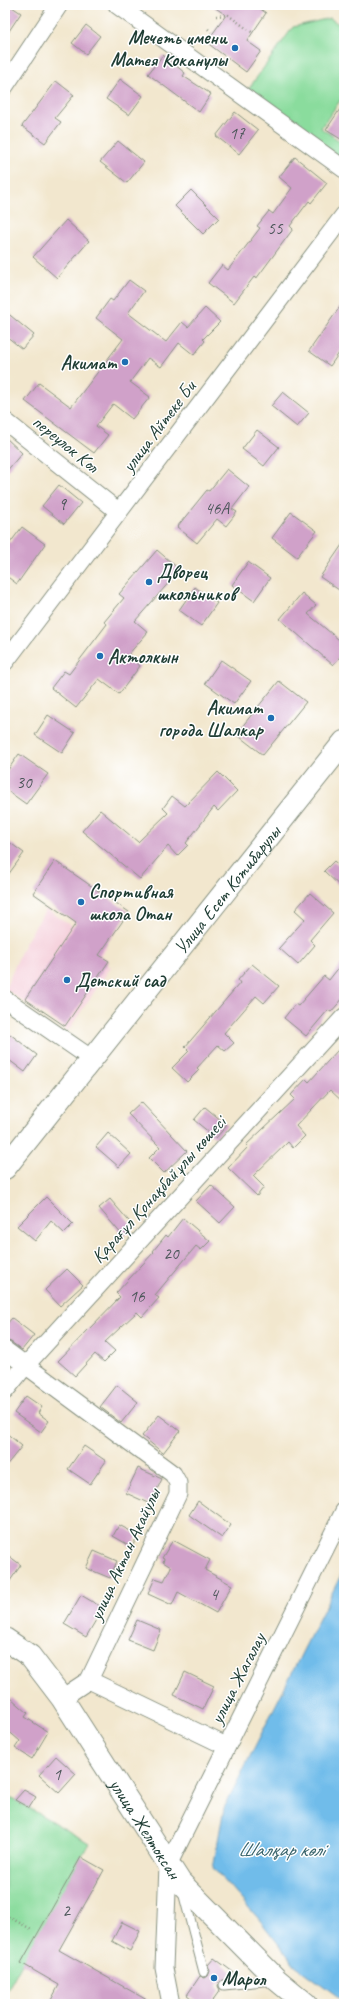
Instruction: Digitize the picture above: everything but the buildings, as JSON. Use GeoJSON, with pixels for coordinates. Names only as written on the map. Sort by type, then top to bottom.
{"type":"FeatureCollection","features":[{"type":"Feature","properties":{"kind":"main road","name":"Улица Есет Котибарулы"},"geometry":{"type":"LineString","coordinates":[[5,1168],[344,742]]}},
{"type":"Feature","properties":{"kind":"main road","name":"улица Желтоксан"},"geometry":{"type":"LineString","coordinates":[[5,1639],[30,1656],[62,1698],[180,1882],[277,1980],[306,2004]]}},
{"type":"Feature","properties":{"kind":"street"},"geometry":{"type":"LineString","coordinates":[[5,86],[58,5]]}},
{"type":"Feature","properties":{"kind":"street"},"geometry":{"type":"LineString","coordinates":[[117,5],[344,169]]}},
{"type":"Feature","properties":{"kind":"street","name":"улица Айтеке Би"},"geometry":{"type":"LineString","coordinates":[[5,662],[344,215]]}},
{"type":"Feature","properties":{"kind":"street","name":"переулок Кол"},"geometry":{"type":"LineString","coordinates":[[5,421],[118,512]]}},
{"type":"Feature","properties":{"kind":"street"},"geometry":{"type":"LineString","coordinates":[[5,998],[92,1059]]}},
{"type":"Feature","properties":{"kind":"street","name":"Қарағұл Қонақбайұлы көшесі"},"geometry":{"type":"LineString","coordinates":[[5,1391],[25,1366],[344,1017]]}},
{"type":"Feature","properties":{"kind":"street","name":"улица Актан Акайулы"},"geometry":{"type":"LineString","coordinates":[[5,1350],[173,1474],[178,1483],[178,1494],[89,1680]]}},
{"type":"Feature","properties":{"kind":"street","name":"улица Жагалау"},"geometry":{"type":"LineString","coordinates":[[168,1865],[344,1511]]}},
{"type":"Feature","properties":{"kind":"street"},"geometry":{"type":"LineString","coordinates":[[62,1698],[89,1680],[226,1746]]}},
{"type":"Feature","properties":{"kind":"street"},"geometry":{"type":"LineString","coordinates":[[168,1865],[164,1968],[171,2004]]}},
{"type":"Feature","properties":{"kind":"lane"},"geometry":{"type":"LineString","coordinates":[[180,1882],[204,1972]]}},
{"type":"Feature","properties":{"kind":"lane"},"geometry":{"type":"LineString","coordinates":[[224,1985],[277,1980]]}},
{"type":"Feature","properties":{"kind":"path"},"geometry":{"type":"LineString","coordinates":[[216,16],[228,14],[253,33]]}},
{"type":"Feature","properties":{"kind":"path"},"geometry":{"type":"LineString","coordinates":[[208,29],[211,32]]}},
{"type":"Feature","properties":{"kind":"path"},"geometry":{"type":"LineString","coordinates":[[5,1915],[33,1930]]}},
{"type":"Feature","properties":{"kind":"shaded area"},"geometry":{"type":"Polygon","coordinates":[[[46,909],[107,948],[98,959],[111,967],[68,1031],[5,989],[24,945],[46,909]]]}},
{"type":"Feature","properties":{"kind":"green space"},"geometry":{"type":"Polygon","coordinates":[[[330,18],[344,28],[344,95],[321,128],[344,144],[344,161],[247,91],[293,27],[330,18]]]}},
{"type":"Feature","properties":{"kind":"green space"},"geometry":{"type":"Polygon","coordinates":[[[5,1794],[89,1843],[5,1994],[5,1794]]]}},
{"type":"Feature","properties":{"kind":"water","name":"Шалқар көлі"},"geometry":{"type":"Polygon","coordinates":[[[344,1569],[344,2001],[295,1965],[258,1918],[213,1868],[224,1808],[344,1569]]]}},
{"type":"Feature","properties":{"kind":"place","name":"Мечеть имени Матея Коканулы"},"geometry":{"type":"Point","coordinates":[235,48]}},
{"type":"Feature","properties":{"kind":"place","name":"Акимат"},"geometry":{"type":"Point","coordinates":[125,362]}},
{"type":"Feature","properties":{"kind":"place","name":"Дворец школьников"},"geometry":{"type":"Point","coordinates":[149,582]}},
{"type":"Feature","properties":{"kind":"place","name":"Актолкын"},"geometry":{"type":"Point","coordinates":[100,656]}},
{"type":"Feature","properties":{"kind":"place","name":"Акимат города Шалкар"},"geometry":{"type":"Point","coordinates":[271,718]}},
{"type":"Feature","properties":{"kind":"place","name":"Спортивная школа Отан"},"geometry":{"type":"Point","coordinates":[81,902]}},
{"type":"Feature","properties":{"kind":"place","name":"Детский сад"},"geometry":{"type":"Point","coordinates":[67,980]}},
{"type":"Feature","properties":{"kind":"place","name":"Марол"},"geometry":{"type":"Point","coordinates":[214,1978]}}]}
